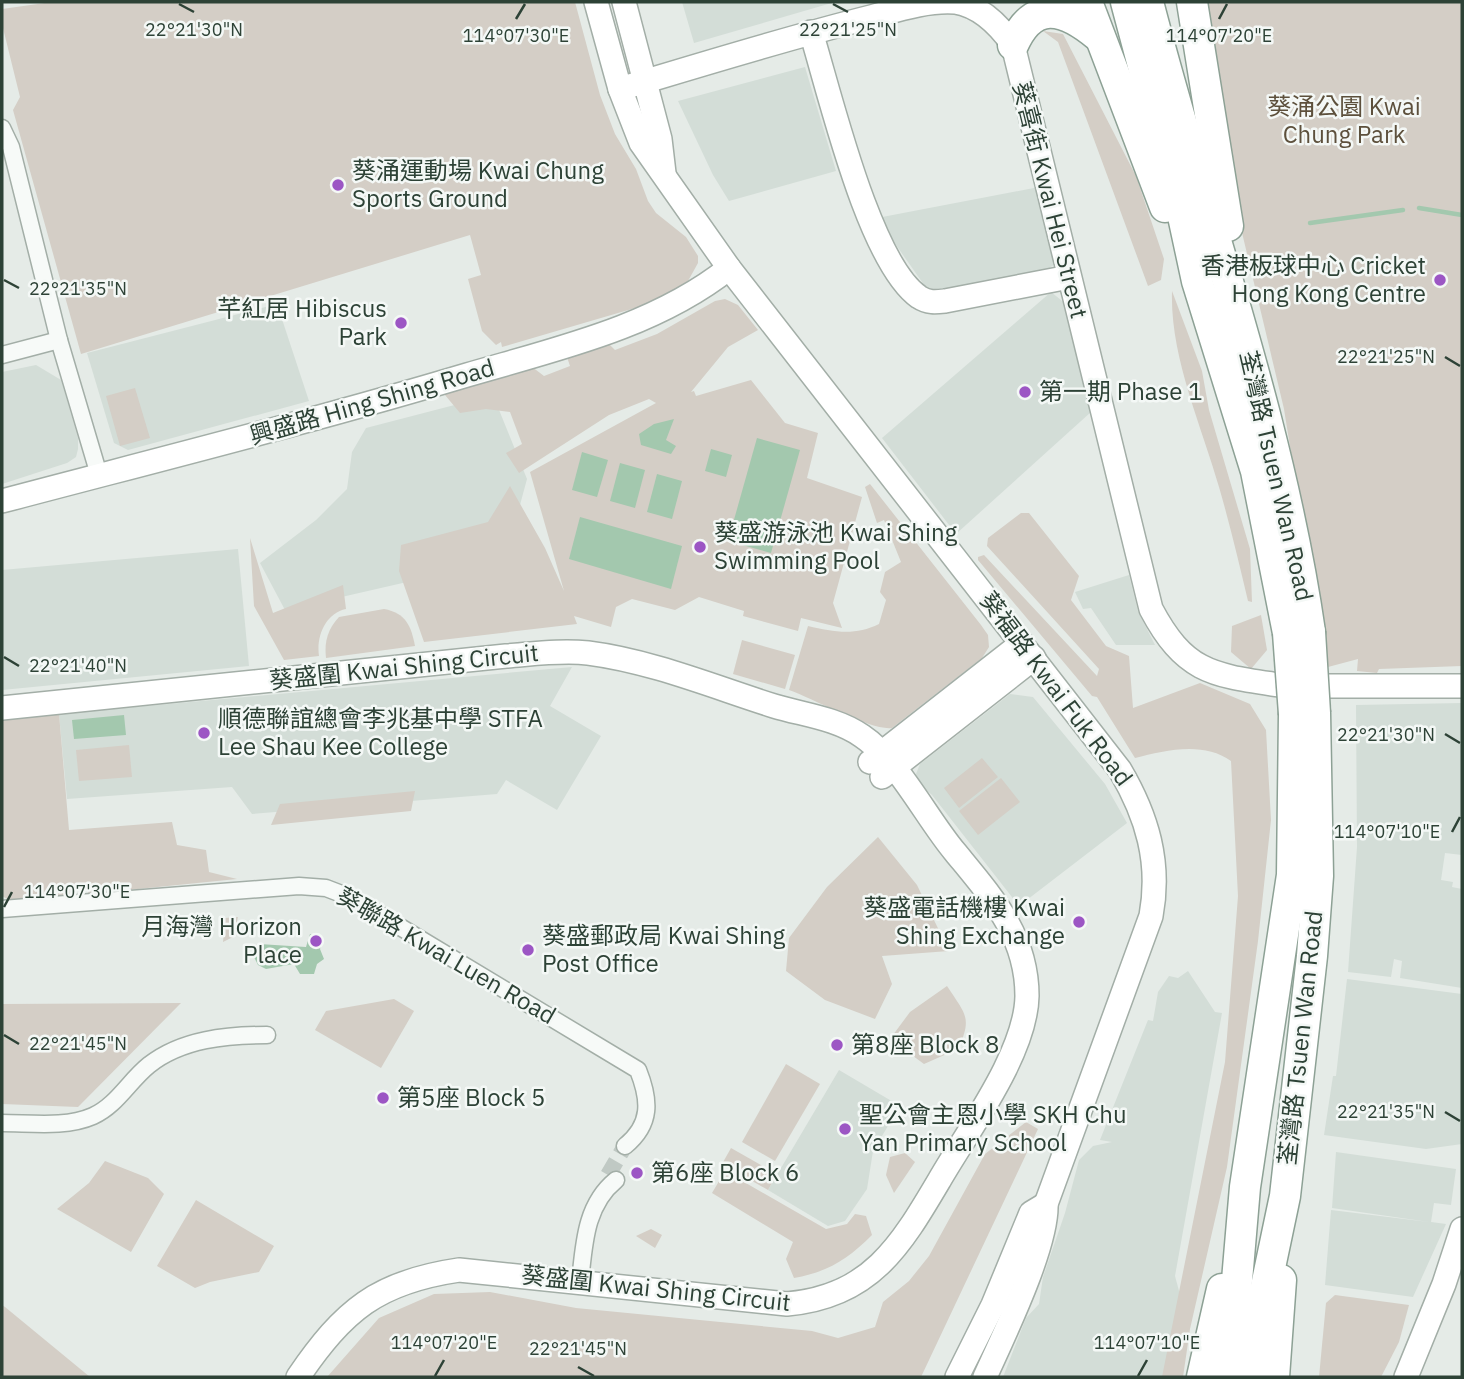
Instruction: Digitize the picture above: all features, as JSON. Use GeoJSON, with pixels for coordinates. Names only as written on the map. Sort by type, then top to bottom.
{"type":"FeatureCollection","features":[{"type":"Feature","properties":{"kind":"highway"},"geometry":{"type":"LineString","coordinates":[[1087,2],[1169,220],[1197,281]]}},
{"type":"Feature","properties":{"kind":"highway","name":"荃灣路 Tsuen Wan Road"},"geometry":{"type":"LineString","coordinates":[[1126,2],[1184,216],[1197,281],[1256,471],[1299,632]]}},
{"type":"Feature","properties":{"kind":"highway","name":"荃灣路 Tsuen Wan Road"},"geometry":{"type":"LineString","coordinates":[[1148,2],[1232,291],[1293,531],[1318,876],[1285,1196],[1247,1377]]}},
{"type":"Feature","properties":{"kind":"highway"},"geometry":{"type":"LineString","coordinates":[[1192,2],[1225,200],[1232,258],[1232,291]]}},
{"type":"Feature","properties":{"kind":"highway"},"geometry":{"type":"LineString","coordinates":[[1013,46],[1035,13],[1053,8],[1076,17],[1098,36]]}},
{"type":"Feature","properties":{"kind":"highway","name":"荃灣路 Tsuen Wan Road"},"geometry":{"type":"LineString","coordinates":[[1228,1377],[1241,1221],[1292,875],[1305,714]]}},
{"type":"Feature","properties":{"kind":"highway"},"geometry":{"type":"LineString","coordinates":[[1274,1377],[1285,1196]]}},
{"type":"Feature","properties":{"kind":"highway"},"geometry":{"type":"LineString","coordinates":[[1202,1377],[1241,1221]]}},
{"type":"Feature","properties":{"kind":"street","name":"葵福路 Kwai Fuk Road"},"geometry":{"type":"LineString","coordinates":[[596,2],[620,89],[641,143],[729,268],[1120,770],[1136,798],[1153,849],[1156,886],[1152,916],[1045,1204],[1046,1222],[1013,1315],[985,1377]]}},
{"type":"Feature","properties":{"kind":"street","name":"葵福路 Kwai Fuk Road"},"geometry":{"type":"LineString","coordinates":[[624,2],[660,139],[664,173]]}},
{"type":"Feature","properties":{"kind":"street","name":"葵喜街 Kwai Hei Street"},"geometry":{"type":"LineString","coordinates":[[620,89],[811,32],[930,2],[953,2],[969,6],[990,18],[1013,46],[1151,609],[1173,645],[1203,669],[1233,678],[1279,684]]}},
{"type":"Feature","properties":{"kind":"street"},"geometry":{"type":"LineString","coordinates":[[811,32],[863,203],[884,252],[919,297],[930,302],[945,301],[1069,277]]}},
{"type":"Feature","properties":{"kind":"street"},"geometry":{"type":"LineString","coordinates":[[2,128],[11,147],[59,340],[99,475]]}},
{"type":"Feature","properties":{"kind":"street","name":"興盛路 Hing Shing Road"},"geometry":{"type":"LineString","coordinates":[[2,501],[321,419],[563,346],[681,301],[729,268]]}},
{"type":"Feature","properties":{"kind":"street"},"geometry":{"type":"LineString","coordinates":[[2,355],[59,340]]}},
{"type":"Feature","properties":{"kind":"street"},"geometry":{"type":"LineString","coordinates":[[881,765],[1028,651]]}},
{"type":"Feature","properties":{"kind":"street","name":"葵盛圍 Kwai Shing Circuit"},"geometry":{"type":"LineString","coordinates":[[2,708],[572,652],[628,661],[799,713],[834,720],[864,736],[881,765],[921,802],[938,833],[1007,918],[1019,946],[1027,997],[1016,1048],[900,1246],[883,1264],[850,1287],[809,1302],[787,1304],[459,1269],[397,1283],[342,1320],[298,1377]]}},
{"type":"Feature","properties":{"kind":"street"},"geometry":{"type":"LineString","coordinates":[[1328,686],[1462,686]]}},
{"type":"Feature","properties":{"kind":"street","name":"葵聯路 Kwai Luen Road"},"geometry":{"type":"LineString","coordinates":[[2,909],[299,886],[326,888],[352,898],[628,1061],[638,1070],[649,1103],[643,1125],[631,1145]]}},
{"type":"Feature","properties":{"kind":"street"},"geometry":{"type":"LineString","coordinates":[[2,1123],[65,1123],[91,1117],[109,1107],[148,1065],[163,1056],[223,1035],[267,1035]]}},
{"type":"Feature","properties":{"kind":"street"},"geometry":{"type":"LineString","coordinates":[[580,1282],[586,1229],[610,1181]]}},
{"type":"Feature","properties":{"kind":"street","name":"葵福路 Kwai Fuk Road"},"geometry":{"type":"LineString","coordinates":[[957,1377],[993,1305],[1031,1213],[1045,1204]]}},
{"type":"Feature","properties":{"kind":"street"},"geometry":{"type":"LineString","coordinates":[[1406,1377],[1462,1229]]}},
{"type":"Feature","properties":{"kind":"shaded area"},"geometry":{"type":"Polygon","coordinates":[[[682,2],[835,2],[694,43],[682,2]]]}},
{"type":"Feature","properties":{"kind":"shaded area"},"geometry":{"type":"Polygon","coordinates":[[[805,67],[836,171],[729,201],[713,175],[678,101],[805,67]]]}},
{"type":"Feature","properties":{"kind":"shaded area"},"geometry":{"type":"Polygon","coordinates":[[[1039,187],[1055,264],[1033,280],[952,295],[927,289],[877,218],[1039,187]]]}},
{"type":"Feature","properties":{"kind":"shaded area"},"geometry":{"type":"Polygon","coordinates":[[[1051,292],[1066,304],[1091,412],[956,534],[882,438],[1051,292]]]}},
{"type":"Feature","properties":{"kind":"shaded area"},"geometry":{"type":"Polygon","coordinates":[[[277,304],[309,401],[128,450],[114,443],[87,353],[277,304]]]}},
{"type":"Feature","properties":{"kind":"shaded area"},"geometry":{"type":"Polygon","coordinates":[[[36,365],[61,380],[78,438],[76,457],[67,463],[2,484],[2,372],[36,365]]]}},
{"type":"Feature","properties":{"kind":"shaded area"},"geometry":{"type":"Polygon","coordinates":[[[493,395],[527,479],[514,527],[407,582],[285,610],[260,563],[316,520],[347,489],[352,452],[366,428],[493,395]]]}},
{"type":"Feature","properties":{"kind":"shaded area"},"geometry":{"type":"Polygon","coordinates":[[[674,419],[666,440],[676,446],[671,454],[641,445],[639,434],[654,424],[674,419]]]}},
{"type":"Feature","properties":{"kind":"shaded area"},"geometry":{"type":"Polygon","coordinates":[[[757,438],[800,450],[771,553],[728,541],[757,438]]]}},
{"type":"Feature","properties":{"kind":"shaded area"},"geometry":{"type":"Polygon","coordinates":[[[711,449],[732,455],[726,477],[705,471],[711,449]]]}},
{"type":"Feature","properties":{"kind":"shaded area"},"geometry":{"type":"Polygon","coordinates":[[[582,452],[608,460],[597,497],[572,490],[582,452]]]}},
{"type":"Feature","properties":{"kind":"shaded area"},"geometry":{"type":"Polygon","coordinates":[[[620,463],[645,470],[635,508],[610,501],[620,463]]]}},
{"type":"Feature","properties":{"kind":"shaded area"},"geometry":{"type":"Polygon","coordinates":[[[657,474],[682,481],[672,519],[647,512],[657,474]]]}},
{"type":"Feature","properties":{"kind":"shaded area"},"geometry":{"type":"Polygon","coordinates":[[[580,517],[682,546],[671,589],[569,559],[580,517]]]}},
{"type":"Feature","properties":{"kind":"shaded area"},"geometry":{"type":"Polygon","coordinates":[[[238,549],[249,666],[2,690],[2,570],[238,549]]]}},
{"type":"Feature","properties":{"kind":"shaded area"},"geometry":{"type":"Polygon","coordinates":[[[1129,575],[1138,611],[1155,645],[1116,645],[1091,608],[1083,609],[1075,592],[1129,575]]]}},
{"type":"Feature","properties":{"kind":"shaded area"},"geometry":{"type":"Polygon","coordinates":[[[572,667],[550,706],[601,736],[557,810],[506,780],[497,794],[252,814],[232,787],[67,799],[59,714],[572,667]]]}},
{"type":"Feature","properties":{"kind":"shaded area"},"geometry":{"type":"Polygon","coordinates":[[[1010,694],[1033,697],[1105,784],[1127,823],[1019,906],[932,795],[919,784],[916,774],[920,764],[1010,694]]]}},
{"type":"Feature","properties":{"kind":"shaded area"},"geometry":{"type":"Polygon","coordinates":[[[1462,703],[1462,855],[1445,853],[1441,880],[1453,882],[1452,887],[1462,889],[1462,988],[1400,978],[1402,961],[1394,959],[1391,977],[1348,972],[1357,847],[1356,705],[1462,703]]]}},
{"type":"Feature","properties":{"kind":"shaded area"},"geometry":{"type":"Polygon","coordinates":[[[124,715],[126,735],[74,739],[72,720],[124,715]]]}},
{"type":"Feature","properties":{"kind":"shaded area"},"geometry":{"type":"Polygon","coordinates":[[[310,934],[323,938],[320,949],[324,959],[317,964],[314,974],[300,974],[294,964],[266,969],[258,965],[253,955],[259,944],[306,947],[310,934]]]}},
{"type":"Feature","properties":{"kind":"shaded area"},"geometry":{"type":"Polygon","coordinates":[[[1188,971],[1215,1012],[1222,1013],[1175,1276],[1182,1302],[1170,1377],[1003,1377],[1026,1318],[1039,1304],[1043,1277],[1065,1213],[1079,1160],[1093,1146],[1112,1142],[1100,1140],[1148,1020],[1153,1021],[1158,992],[1169,976],[1178,978],[1188,971]]]}},
{"type":"Feature","properties":{"kind":"shaded area"},"geometry":{"type":"Polygon","coordinates":[[[1347,979],[1462,994],[1462,1144],[1426,1149],[1324,1135],[1333,1076],[1336,1076],[1347,979]]]}},
{"type":"Feature","properties":{"kind":"shaded area","name":"聖公會主恩小學 SKH Chu Yan Primary School"},"geometry":{"type":"Polygon","coordinates":[[[839,1070],[900,1106],[873,1151],[867,1189],[845,1221],[828,1226],[768,1190],[839,1070]]]}},
{"type":"Feature","properties":{"kind":"shaded area"},"geometry":{"type":"Polygon","coordinates":[[[1336,1152],[1456,1169],[1451,1205],[1434,1203],[1431,1222],[1446,1224],[1413,1297],[1325,1285],[1331,1210],[1429,1222],[1332,1208],[1336,1152]]]}},
{"type":"Feature","properties":{"kind":"green space","name":"葵涌運動場 Kwai Chung Sports Ground"},"geometry":{"type":"Polygon","coordinates":[[[52,2],[575,2],[600,95],[615,134],[636,169],[648,201],[656,213],[686,237],[698,256],[698,263],[688,281],[659,301],[502,347],[501,342],[496,345],[482,331],[468,279],[481,275],[470,235],[81,354],[13,110],[20,97],[2,24],[2,9],[52,2]]]}},
{"type":"Feature","properties":{"kind":"green space","name":"葵涌公園 Kwai Chung Park"},"geometry":{"type":"Polygon","coordinates":[[[1199,2],[1462,2],[1462,666],[1379,669],[1377,673],[1357,671],[1358,659],[1328,667],[1321,640],[1284,409],[1234,199],[1199,2]]]}},
{"type":"Feature","properties":{"kind":"green space"},"geometry":{"type":"Polygon","coordinates":[[[1043,31],[1063,34],[1136,176],[1164,259],[1161,280],[1148,286],[1058,42],[1043,31]]]}},
{"type":"Feature","properties":{"kind":"green space"},"geometry":{"type":"Polygon","coordinates":[[[1172,291],[1202,371],[1209,410],[1250,549],[1252,602],[1248,601],[1219,487],[1181,365],[1172,291]]]}},
{"type":"Feature","properties":{"kind":"green space","name":"葵盛游泳池 Kwai Shing Swimming Pool"},"geometry":{"type":"Polygon","coordinates":[[[725,299],[738,305],[758,330],[728,347],[691,392],[694,391],[696,396],[751,380],[785,423],[818,433],[807,478],[862,497],[833,603],[842,628],[801,618],[798,631],[743,616],[744,611],[699,597],[675,610],[632,599],[616,607],[611,627],[574,616],[577,624],[424,642],[399,571],[401,545],[488,522],[510,486],[545,548],[564,591],[530,472],[656,403],[649,399],[609,415],[519,473],[506,453],[522,444],[510,412],[486,409],[460,413],[440,389],[527,363],[544,376],[570,366],[566,354],[602,337],[615,350],[657,334],[715,301],[725,299]]]}},
{"type":"Feature","properties":{"kind":"green space"},"geometry":{"type":"Polygon","coordinates":[[[135,388],[150,438],[120,446],[106,396],[135,388]]]}},
{"type":"Feature","properties":{"kind":"green space"},"geometry":{"type":"Polygon","coordinates":[[[870,484],[988,635],[989,647],[982,658],[892,728],[857,720],[789,690],[808,626],[844,632],[879,624],[886,600],[880,592],[885,572],[901,562],[884,520],[877,523],[865,487],[870,484]]]}},
{"type":"Feature","properties":{"kind":"green space"},"geometry":{"type":"Polygon","coordinates":[[[1021,513],[1029,513],[1079,576],[1071,600],[1106,646],[1129,656],[1133,708],[1200,683],[1250,704],[1266,730],[1271,820],[1258,941],[1227,1167],[1190,1329],[1183,1377],[1162,1377],[1225,1062],[1238,896],[1231,761],[1209,751],[1197,749],[1171,750],[1135,758],[1097,697],[1092,696],[978,560],[978,557],[984,555],[1097,676],[1099,669],[987,546],[988,538],[1021,513]]]}},
{"type":"Feature","properties":{"kind":"green space"},"geometry":{"type":"Polygon","coordinates":[[[250,538],[273,613],[343,585],[346,609],[333,615],[324,626],[319,641],[319,656],[284,660],[254,606],[250,538]]]}},
{"type":"Feature","properties":{"kind":"green space"},"geometry":{"type":"Polygon","coordinates":[[[384,609],[402,617],[412,632],[415,646],[326,658],[328,636],[339,617],[384,609]]]}},
{"type":"Feature","properties":{"kind":"green space"},"geometry":{"type":"Polygon","coordinates":[[[1261,615],[1267,650],[1251,669],[1231,652],[1232,626],[1261,615]]]}},
{"type":"Feature","properties":{"kind":"green space"},"geometry":{"type":"Polygon","coordinates":[[[742,640],[795,655],[785,689],[733,674],[742,640]]]}},
{"type":"Feature","properties":{"kind":"green space"},"geometry":{"type":"Polygon","coordinates":[[[59,714],[69,830],[172,822],[177,845],[206,850],[209,872],[237,879],[88,894],[89,888],[72,889],[78,897],[9,900],[2,896],[2,719],[59,714]]]}},
{"type":"Feature","properties":{"kind":"green space"},"geometry":{"type":"Polygon","coordinates":[[[129,745],[132,777],[79,781],[76,750],[129,745]]]}},
{"type":"Feature","properties":{"kind":"green space"},"geometry":{"type":"Polygon","coordinates":[[[982,758],[998,777],[959,808],[944,788],[982,758]]]}},
{"type":"Feature","properties":{"kind":"green space"},"geometry":{"type":"Polygon","coordinates":[[[1001,778],[1020,802],[978,835],[959,811],[1001,778]]]}},
{"type":"Feature","properties":{"kind":"green space"},"geometry":{"type":"Polygon","coordinates":[[[415,791],[411,811],[271,825],[280,804],[415,791]]]}},
{"type":"Feature","properties":{"kind":"green space"},"geometry":{"type":"Polygon","coordinates":[[[878,837],[917,885],[949,951],[882,956],[892,984],[875,1019],[825,1000],[786,971],[789,938],[827,887],[878,837]]]}},
{"type":"Feature","properties":{"kind":"green space"},"geometry":{"type":"Polygon","coordinates":[[[238,917],[233,937],[223,942],[225,918],[238,917]]]}},
{"type":"Feature","properties":{"kind":"green space"},"geometry":{"type":"Polygon","coordinates":[[[947,986],[965,1016],[963,1038],[958,1049],[924,1064],[890,1039],[910,1012],[947,986]]]}},
{"type":"Feature","properties":{"kind":"green space"},"geometry":{"type":"Polygon","coordinates":[[[394,999],[414,1011],[381,1068],[315,1030],[326,1011],[394,999]]]}},
{"type":"Feature","properties":{"kind":"green space"},"geometry":{"type":"Polygon","coordinates":[[[181,1003],[78,1107],[2,1104],[2,1004],[181,1003]]]}},
{"type":"Feature","properties":{"kind":"green space"},"geometry":{"type":"Polygon","coordinates":[[[786,1064],[820,1084],[775,1161],[742,1142],[786,1064]]]}},
{"type":"Feature","properties":{"kind":"green space"},"geometry":{"type":"Polygon","coordinates":[[[1026,1122],[1038,1129],[921,1377],[327,1377],[379,1318],[434,1294],[490,1292],[576,1308],[812,1331],[838,1338],[875,1327],[883,1302],[909,1281],[929,1256],[985,1154],[1026,1122]]]}},
{"type":"Feature","properties":{"kind":"green space"},"geometry":{"type":"Polygon","coordinates":[[[731,1148],[777,1174],[768,1190],[722,1164],[731,1148]]]}},
{"type":"Feature","properties":{"kind":"green space"},"geometry":{"type":"Polygon","coordinates":[[[905,1153],[915,1162],[894,1193],[886,1175],[890,1157],[905,1153]]]}},
{"type":"Feature","properties":{"kind":"green space"},"geometry":{"type":"Polygon","coordinates":[[[105,1161],[148,1178],[164,1194],[131,1252],[57,1209],[89,1183],[105,1161]]]}},
{"type":"Feature","properties":{"kind":"green space"},"geometry":{"type":"Polygon","coordinates":[[[725,1171],[826,1229],[847,1224],[855,1214],[866,1216],[872,1235],[837,1263],[794,1278],[786,1259],[793,1242],[712,1193],[725,1171]]]}},
{"type":"Feature","properties":{"kind":"green space"},"geometry":{"type":"Polygon","coordinates":[[[196,1200],[274,1246],[259,1272],[210,1282],[195,1288],[157,1266],[196,1200]]]}},
{"type":"Feature","properties":{"kind":"green space"},"geometry":{"type":"Polygon","coordinates":[[[651,1229],[662,1235],[655,1248],[636,1236],[651,1229]]]}},
{"type":"Feature","properties":{"kind":"green space"},"geometry":{"type":"Polygon","coordinates":[[[1335,1295],[1409,1305],[1399,1342],[1381,1377],[1319,1377],[1326,1303],[1335,1295]]]}},
{"type":"Feature","properties":{"kind":"green space"},"geometry":{"type":"Polygon","coordinates":[[[2,1305],[5,1307],[90,1377],[2,1377],[2,1305]]]}},
{"type":"Feature","properties":{"kind":"waterway"},"geometry":{"type":"LineString","coordinates":[[1419,208],[1462,215]]}},
{"type":"Feature","properties":{"kind":"waterway"},"geometry":{"type":"LineString","coordinates":[[1310,223],[1403,210]]}},
{"type":"Feature","properties":{"kind":"tunnel"},"geometry":{"type":"LineString","coordinates":[[608,1175],[625,1146]]}},
{"type":"Feature","properties":{"kind":"place","name":"葵涌運動場 Kwai Chung Sports Ground"},"geometry":{"type":"Point","coordinates":[338,185]}},
{"type":"Feature","properties":{"kind":"place","name":"香港板球中心 Cricket Hong Kong Centre"},"geometry":{"type":"Point","coordinates":[1440,280]}},
{"type":"Feature","properties":{"kind":"place","name":"芊紅居 Hibiscus Park"},"geometry":{"type":"Point","coordinates":[401,323]}},
{"type":"Feature","properties":{"kind":"place","name":"第一期 Phase 1"},"geometry":{"type":"Point","coordinates":[1025,392]}},
{"type":"Feature","properties":{"kind":"place","name":"葵盛游泳池 Kwai Shing Swimming Pool"},"geometry":{"type":"Point","coordinates":[700,547]}},
{"type":"Feature","properties":{"kind":"place","name":"順德聯誼總會李兆基中學 STFA Lee Shau Kee College"},"geometry":{"type":"Point","coordinates":[204,733]}},
{"type":"Feature","properties":{"kind":"place","name":"葵盛電話機樓 Kwai Shing Exchange"},"geometry":{"type":"Point","coordinates":[1079,922]}},
{"type":"Feature","properties":{"kind":"place","name":"月海灣 Horizon Place"},"geometry":{"type":"Point","coordinates":[316,941]}},
{"type":"Feature","properties":{"kind":"place","name":"葵盛郵政局 Kwai Shing Post Office"},"geometry":{"type":"Point","coordinates":[528,950]}},
{"type":"Feature","properties":{"kind":"place","name":"第8座 Block 8"},"geometry":{"type":"Point","coordinates":[837,1045]}},
{"type":"Feature","properties":{"kind":"place","name":"第5座 Block 5"},"geometry":{"type":"Point","coordinates":[383,1098]}},
{"type":"Feature","properties":{"kind":"place","name":"聖公會主恩小學 SKH Chu Yan Primary School"},"geometry":{"type":"Point","coordinates":[845,1129]}},
{"type":"Feature","properties":{"kind":"place","name":"第6座 Block 6"},"geometry":{"type":"Point","coordinates":[637,1173]}}]}
